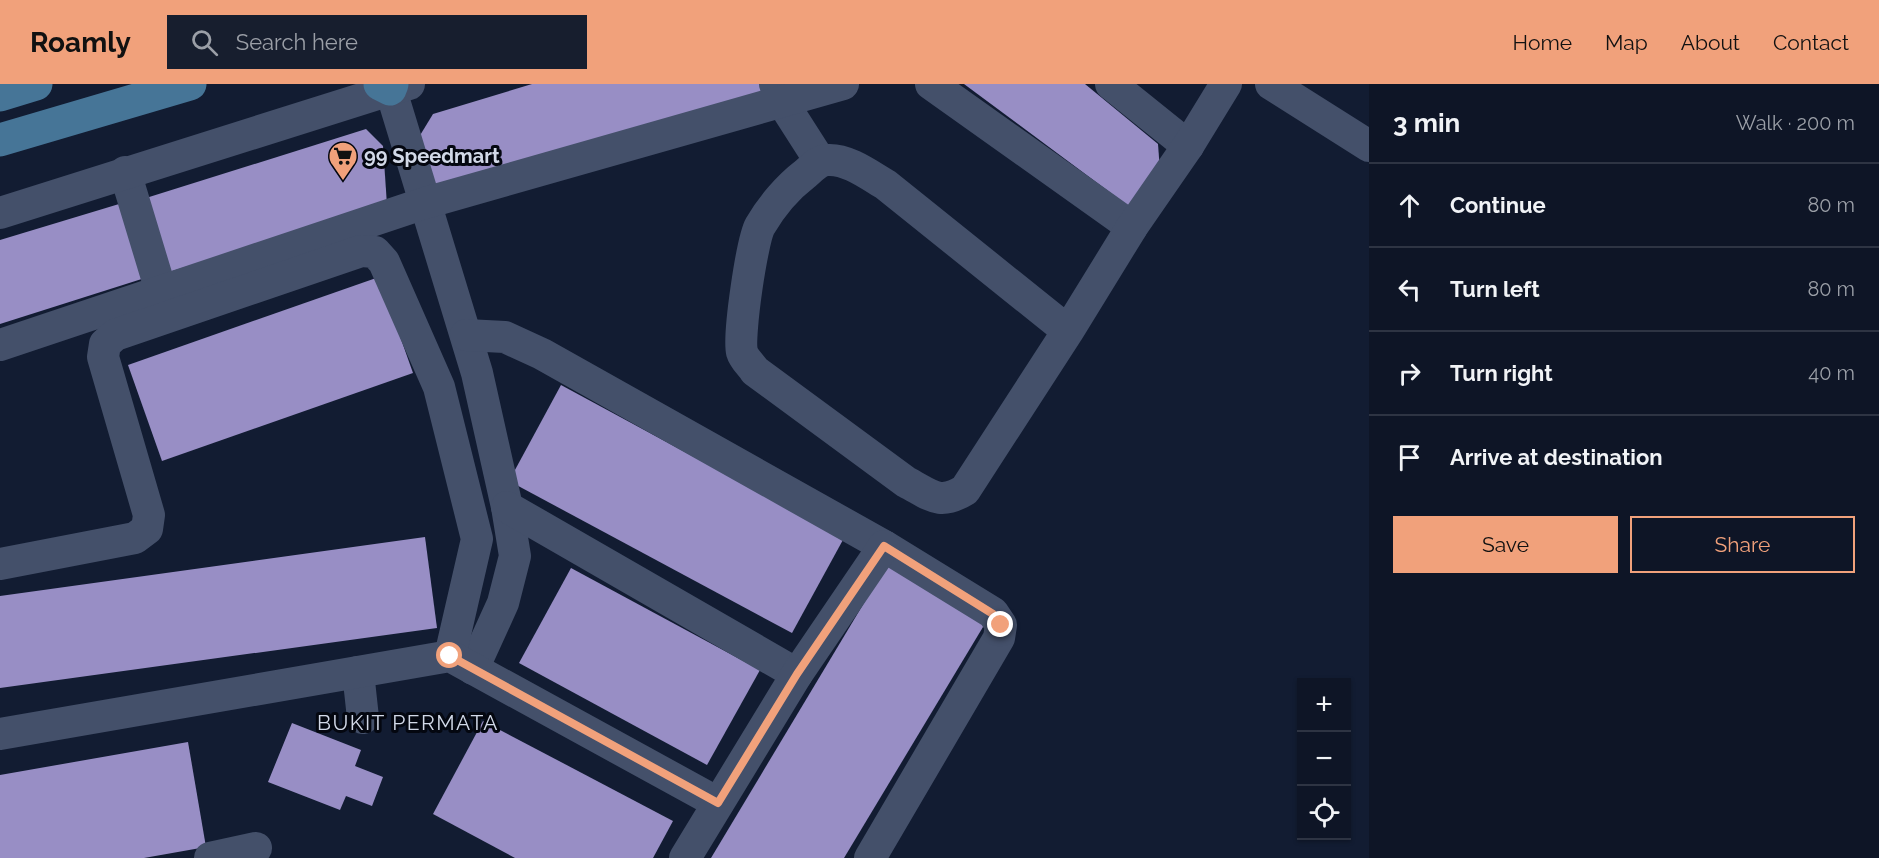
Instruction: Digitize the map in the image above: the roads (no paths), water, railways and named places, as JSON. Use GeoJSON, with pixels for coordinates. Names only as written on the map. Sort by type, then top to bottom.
{"type":"FeatureCollection","features":[{"type":"Feature","properties":{"kind":"main road"},"geometry":{"type":"LineString","coordinates":[[0,95],[36,84]]}},
{"type":"Feature","properties":{"kind":"main road"},"geometry":{"type":"LineString","coordinates":[[0,140],[190,84]]}},
{"type":"Feature","properties":{"kind":"street"},"geometry":{"type":"LineString","coordinates":[[0,345],[425,203],[778,92],[843,84]]}},
{"type":"Feature","properties":{"kind":"street"},"geometry":{"type":"LineString","coordinates":[[932,84],[1132,227]]}},
{"type":"Feature","properties":{"kind":"street"},"geometry":{"type":"LineString","coordinates":[[1112,84],[1188,146]]}},
{"type":"Feature","properties":{"kind":"street"},"geometry":{"type":"LineString","coordinates":[[1068,332],[886,185],[843,162],[828,159],[820,161],[796,180],[759,228],[746,291],[741,337],[742,354],[755,371],[906,482],[933,496],[950,499],[965,490],[1068,332],[1132,227],[1188,146],[1226,84]]}},
{"type":"Feature","properties":{"kind":"street"},"geometry":{"type":"LineString","coordinates":[[1271,84],[1369,146]]}},
{"type":"Feature","properties":{"kind":"street"},"geometry":{"type":"LineString","coordinates":[[0,213],[392,85],[477,373],[507,507],[515,556],[503,603],[462,662]]}},
{"type":"Feature","properties":{"kind":"street"},"geometry":{"type":"LineString","coordinates":[[778,92],[820,161]]}},
{"type":"Feature","properties":{"kind":"street"},"geometry":{"type":"LineString","coordinates":[[125,172],[161,291]]}},
{"type":"Feature","properties":{"kind":"street"},"geometry":{"type":"LineString","coordinates":[[0,564],[135,538],[147,529],[149,515],[103,357],[105,344],[110,339],[126,331],[362,251],[375,252],[384,262],[439,387],[477,539],[462,662]]}},
{"type":"Feature","properties":{"kind":"street"},"geometry":{"type":"LineString","coordinates":[[466,335],[506,337],[542,354],[884,546],[993,614],[1001,625],[999,638],[870,858]]}},
{"type":"Feature","properties":{"kind":"street"},"geometry":{"type":"LineString","coordinates":[[507,507],[797,674]]}},
{"type":"Feature","properties":{"kind":"street"},"geometry":{"type":"LineString","coordinates":[[685,858],[797,674],[884,546]]}},
{"type":"Feature","properties":{"kind":"street"},"geometry":{"type":"LineString","coordinates":[[0,734],[358,672],[462,662],[718,803]]}},
{"type":"Feature","properties":{"kind":"street"},"geometry":{"type":"LineString","coordinates":[[358,672],[363,718]]}},
{"type":"Feature","properties":{"kind":"street"},"geometry":{"type":"LineString","coordinates":[[210,858],[256,848]]}},
{"type":"Feature","properties":{"kind":"place","name":"99 Speedmart"},"geometry":{"type":"Point","coordinates":[343,182]}},
{"type":"Feature","properties":{"kind":"district","name":"BUKIT PERMATA"},"geometry":{"type":"Point","coordinates":[408,723]}}]}
